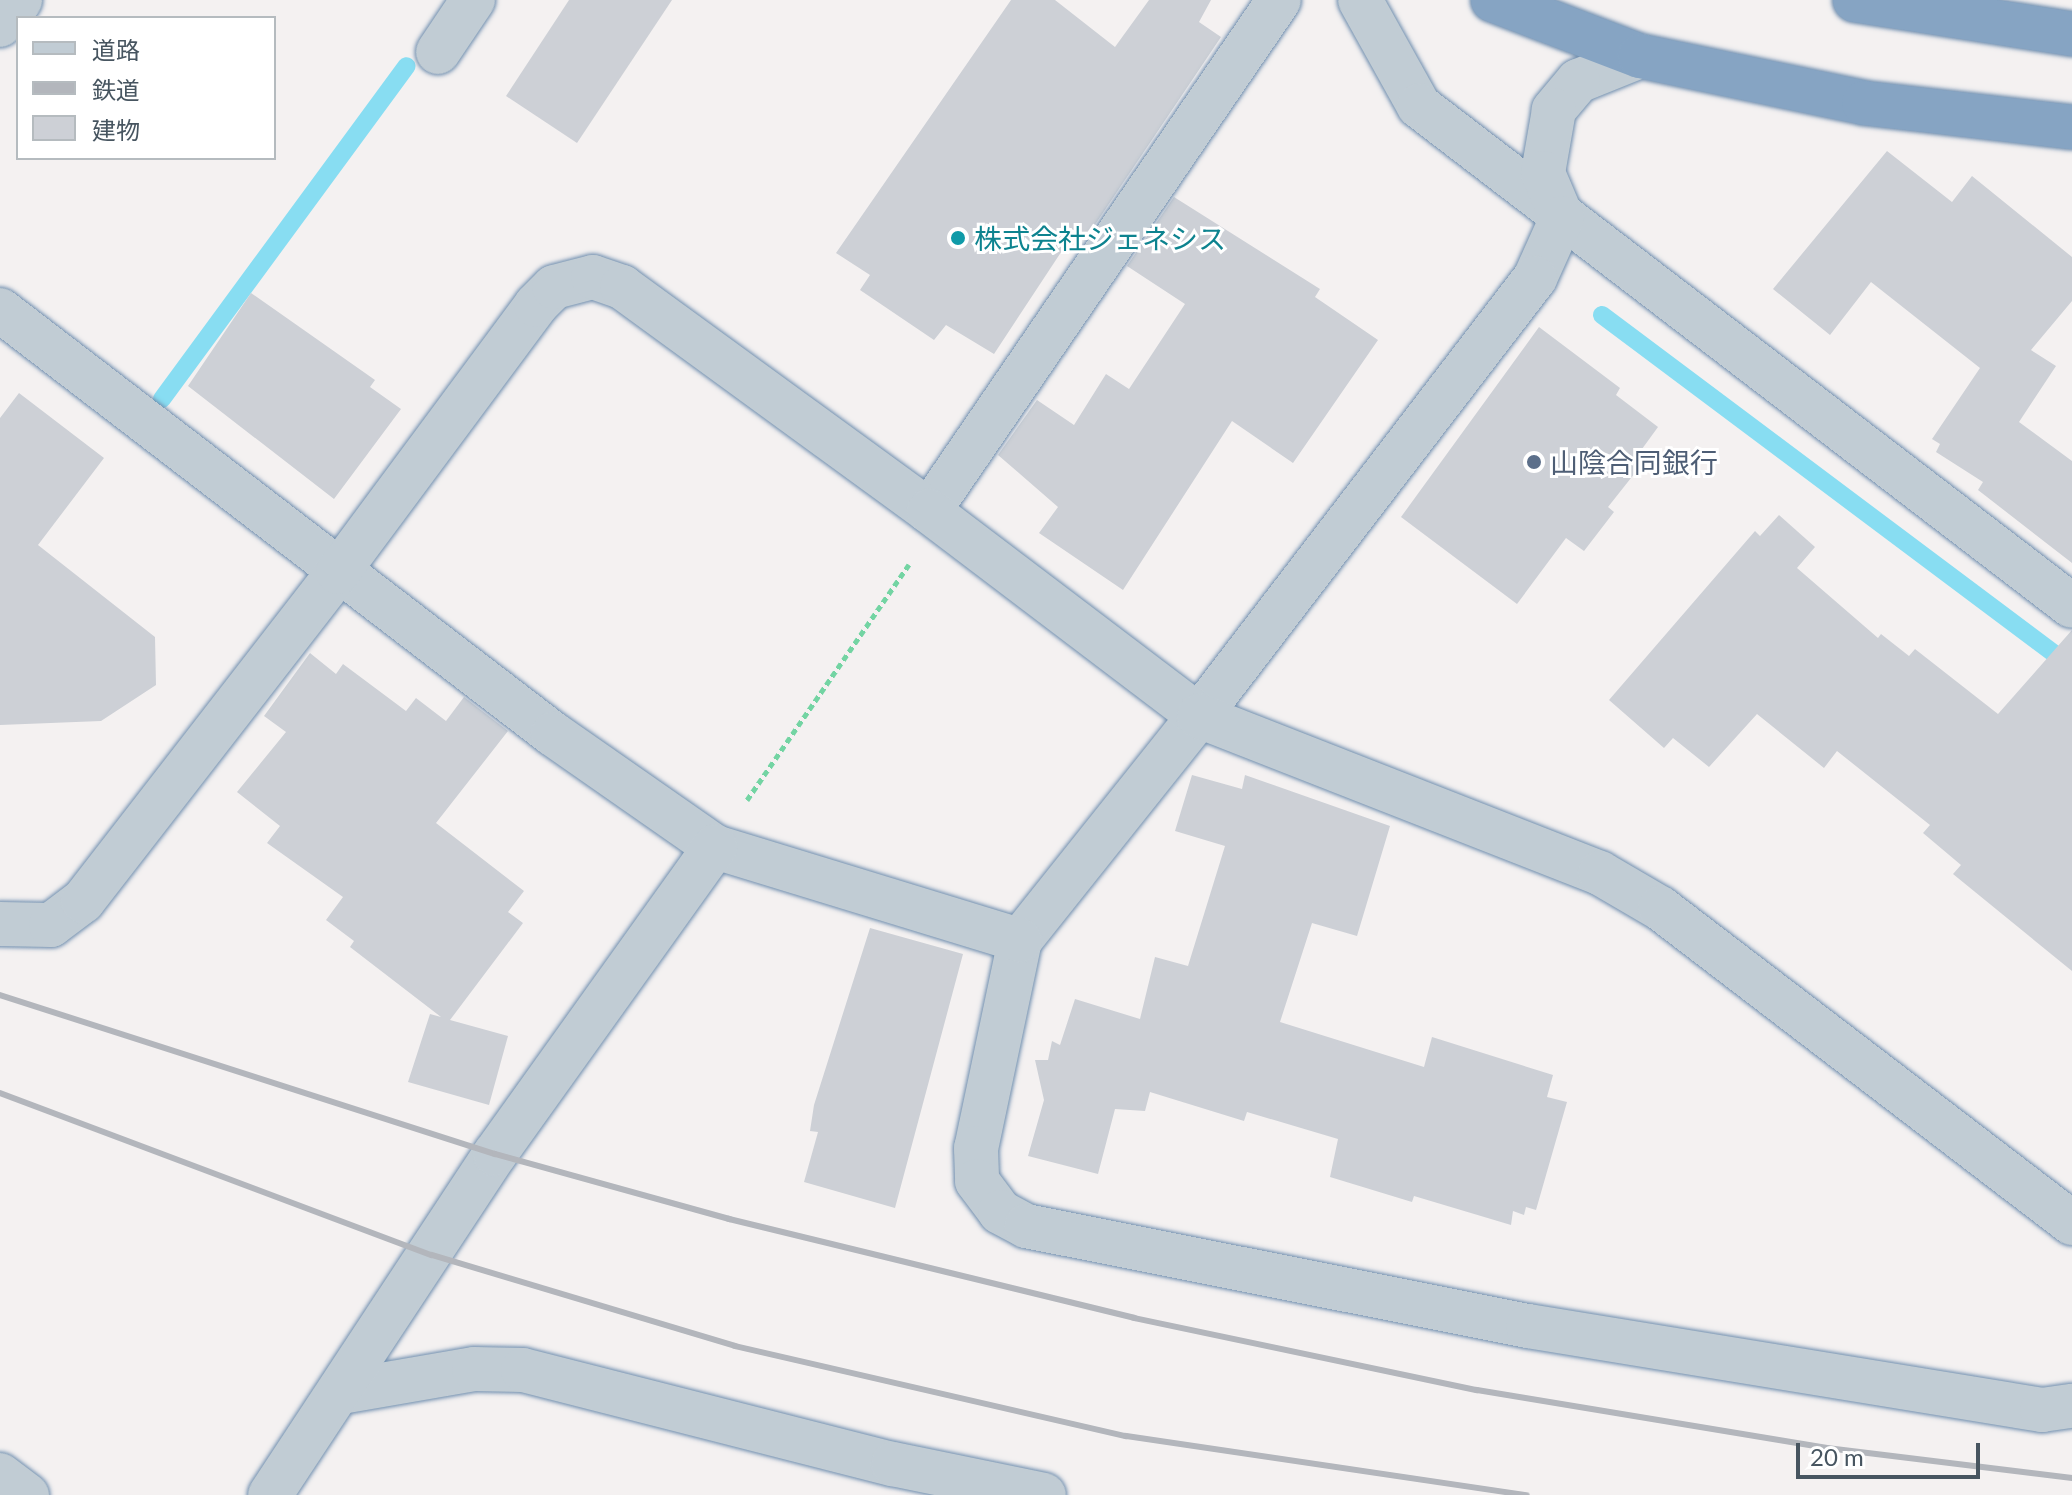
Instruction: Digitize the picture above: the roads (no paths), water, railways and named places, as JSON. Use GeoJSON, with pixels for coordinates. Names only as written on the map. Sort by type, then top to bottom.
{"type":"FeatureCollection","features":[{"type":"Feature","properties":{"kind":"highway"},"geometry":{"type":"LineString","coordinates":[[1493,0],[1640,56],[1864,103],[2072,127]]}},
{"type":"Feature","properties":{"kind":"highway"},"geometry":{"type":"LineString","coordinates":[[1855,0],[2072,34]]}},
{"type":"Feature","properties":{"kind":"street"},"geometry":{"type":"LineString","coordinates":[[0,25],[20,0]]}},
{"type":"Feature","properties":{"kind":"street"},"geometry":{"type":"LineString","coordinates":[[438,52],[473,0]]}},
{"type":"Feature","properties":{"kind":"street"},"geometry":{"type":"LineString","coordinates":[[934,515],[1279,0]]}},
{"type":"Feature","properties":{"kind":"street"},"geometry":{"type":"LineString","coordinates":[[1360,0],[1419,106],[2072,606]]}},
{"type":"Feature","properties":{"kind":"street"},"geometry":{"type":"LineString","coordinates":[[1640,56],[1578,81],[1554,110],[1543,173],[1562,218],[1535,278],[1199,716],[1020,940],[974,1167],[985,1198],[1026,1226],[1528,1326],[2042,1410],[2072,1406]]}},
{"type":"Feature","properties":{"kind":"street"},"geometry":{"type":"LineString","coordinates":[[0,924],[51,925],[83,901],[338,572],[536,305],[554,287],[593,277],[622,287],[934,515],[1199,716],[1600,873],[1660,908],[2072,1223]]}},
{"type":"Feature","properties":{"kind":"street"},"geometry":{"type":"LineString","coordinates":[[0,310],[553,734],[715,847],[1020,940]]}},
{"type":"Feature","properties":{"kind":"street"},"geometry":{"type":"LineString","coordinates":[[270,1495],[341,1392],[495,1154],[715,847]]}},
{"type":"Feature","properties":{"kind":"street"},"geometry":{"type":"LineString","coordinates":[[341,1392],[474,1369],[523,1370],[893,1464],[1044,1495]]}},
{"type":"Feature","properties":{"kind":"street"},"geometry":{"type":"LineString","coordinates":[[0,1475],[27,1495]]}},
{"type":"Feature","properties":{"kind":"waterway"},"geometry":{"type":"LineString","coordinates":[[162,399],[407,66]]}},
{"type":"Feature","properties":{"kind":"waterway"},"geometry":{"type":"LineString","coordinates":[[1602,315],[2072,667]]}},
{"type":"Feature","properties":{"kind":"railway"},"geometry":{"type":"LineString","coordinates":[[0,995],[495,1154],[729,1219],[1134,1318],[1477,1390],[1827,1448],[2072,1478]]}},
{"type":"Feature","properties":{"kind":"railway"},"geometry":{"type":"LineString","coordinates":[[0,1093],[432,1255],[735,1346],[1126,1436],[1527,1495]]}},
{"type":"Feature","properties":{"kind":"place","name":"株式会社ジェネシス"},"geometry":{"type":"Point","coordinates":[958,238]}},
{"type":"Feature","properties":{"kind":"place","name":"山陰合同銀行"},"geometry":{"type":"Point","coordinates":[1534,462]}}]}
